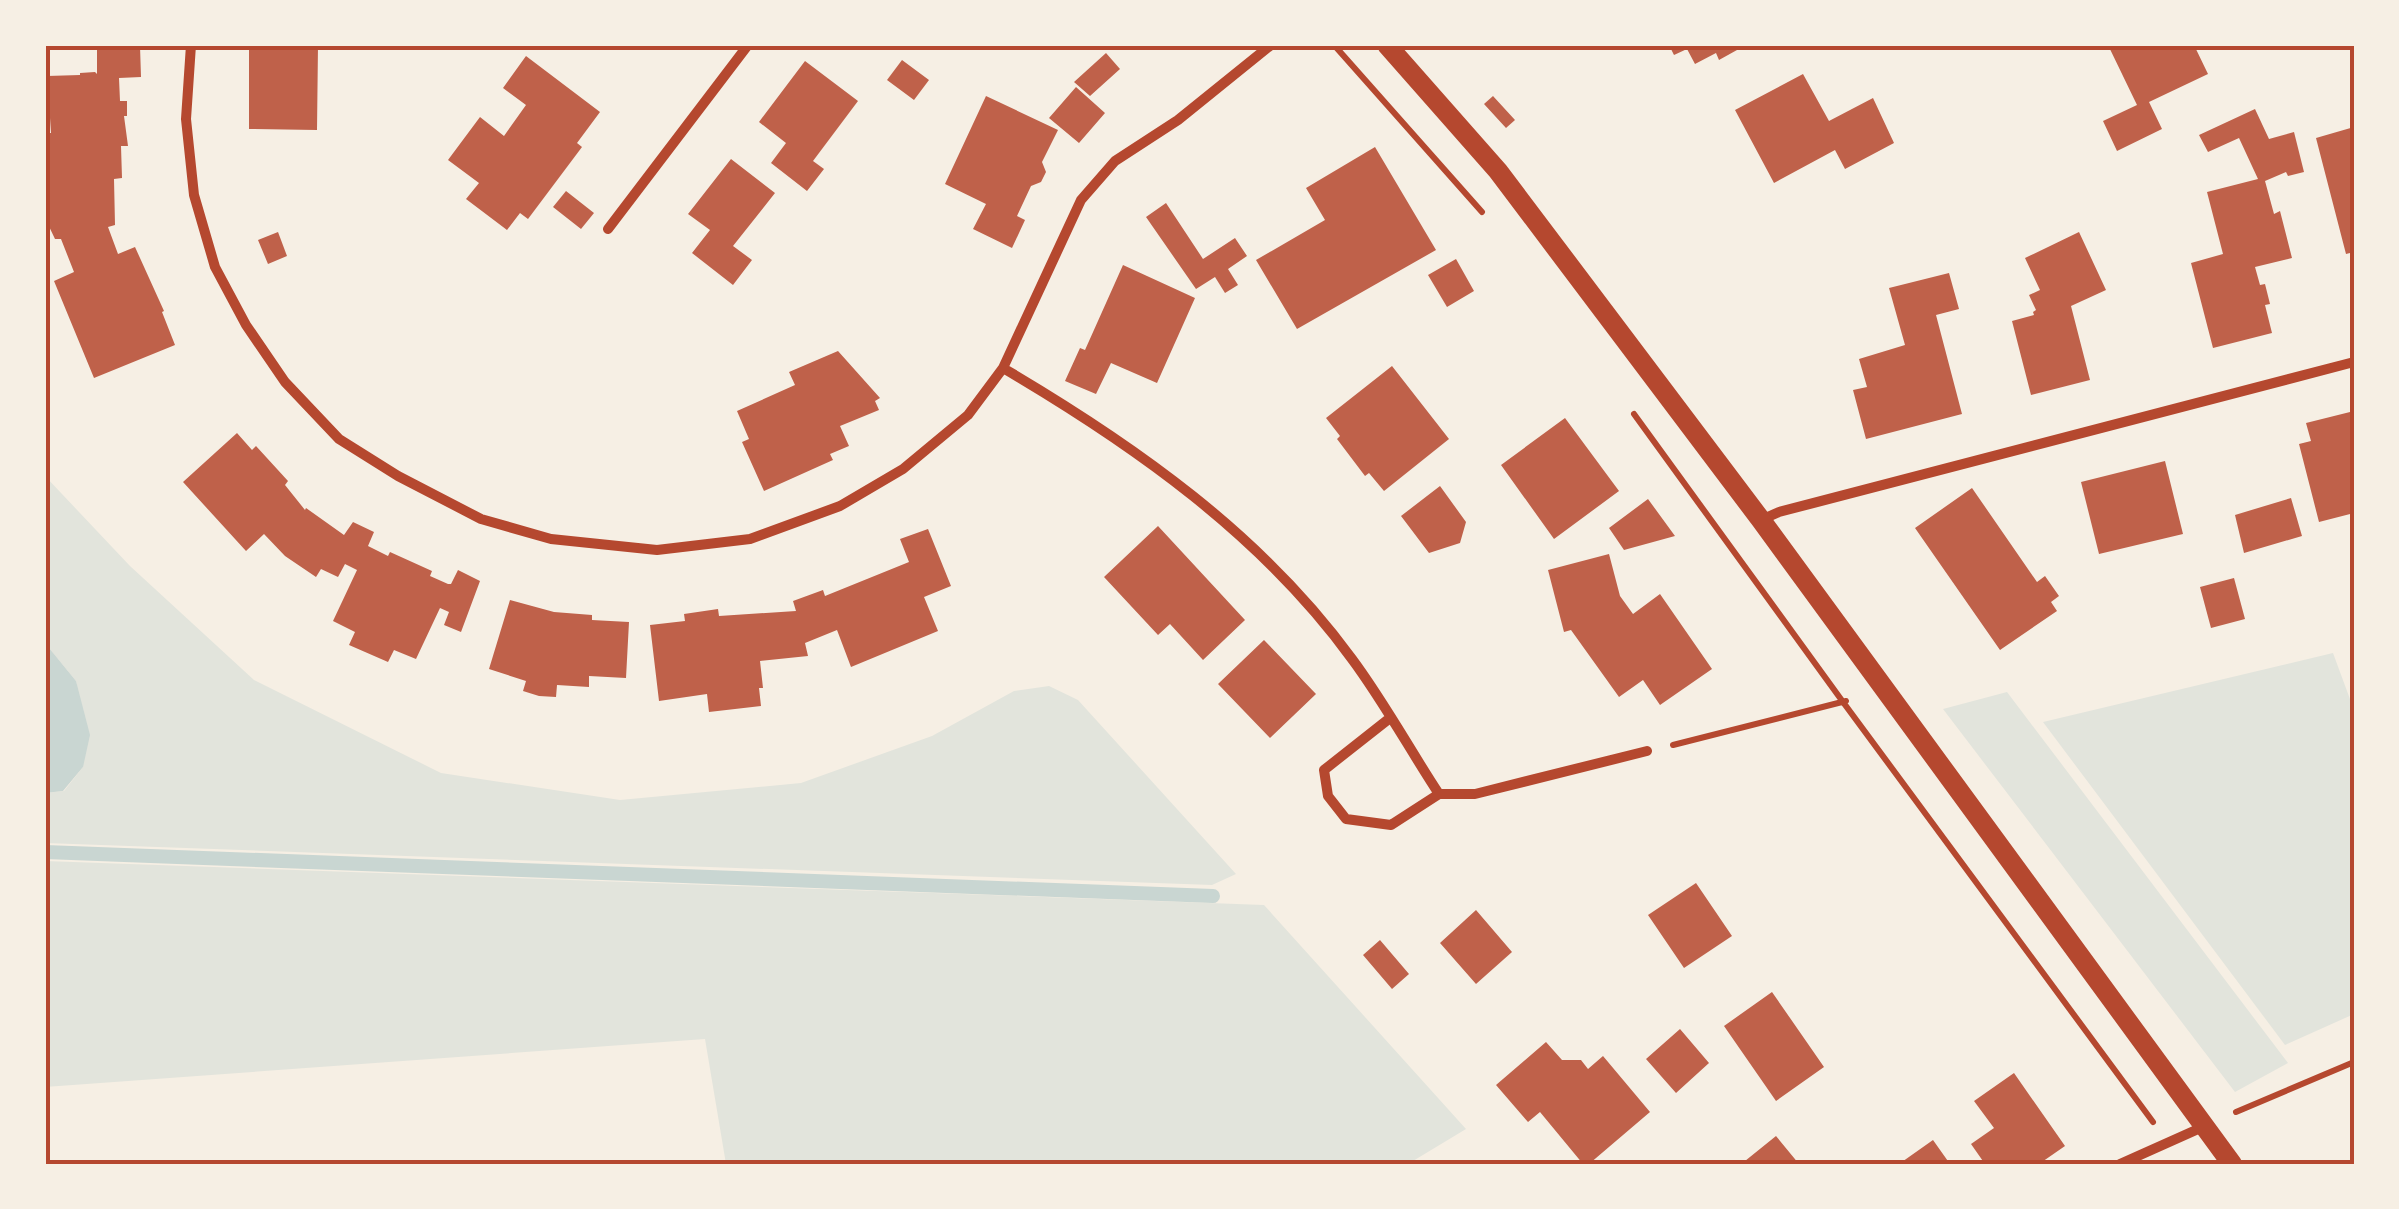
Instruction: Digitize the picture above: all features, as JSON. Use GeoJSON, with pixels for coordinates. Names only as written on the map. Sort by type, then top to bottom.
{"type":"FeatureCollection","features":[{"type":"Feature","properties":{"kind":"main road"},"geometry":{"type":"LineString","coordinates":[[1387,45],[1498,171],[1760,520],[2232,1164]]}},
{"type":"Feature","properties":{"kind":"street"},"geometry":{"type":"LineString","coordinates":[[191,45],[186,119],[194,195],[215,267],[246,326],[284,382],[339,439],[398,476],[481,518],[551,540],[657,550],[750,539],[840,506],[903,469],[968,414],[1003,368],[1081,200],[1114,161],[1178,120],[1271,45]]}},
{"type":"Feature","properties":{"kind":"street"},"geometry":{"type":"LineString","coordinates":[[608,229],[748,45]]}},
{"type":"Feature","properties":{"kind":"street"},"geometry":{"type":"LineString","coordinates":[[1760,520],[2354,362]]}},
{"type":"Feature","properties":{"kind":"street"},"geometry":{"type":"LineString","coordinates":[[1003,368],[1136,451],[1282,575],[1352,659],[1439,794]]}},
{"type":"Feature","properties":{"kind":"street"},"geometry":{"type":"LineString","coordinates":[[1390,718],[1324,770],[1328,796],[1346,818],[1391,825],[1439,794],[1475,794],[1648,751]]}},
{"type":"Feature","properties":{"kind":"street"},"geometry":{"type":"LineString","coordinates":[[2120,1164],[2205,1126]]}},
{"type":"Feature","properties":{"kind":"path"},"geometry":{"type":"LineString","coordinates":[[1334,45],[1489,220]]}},
{"type":"Feature","properties":{"kind":"path"},"geometry":{"type":"LineString","coordinates":[[1626,403],[2167,1141]]}},
{"type":"Feature","properties":{"kind":"path"},"geometry":{"type":"LineString","coordinates":[[1648,751],[1885,690]]}},
{"type":"Feature","properties":{"kind":"path"},"geometry":{"type":"LineString","coordinates":[[2205,1126],[2354,1062]]}},
{"type":"Feature","properties":{"kind":"shaded area"},"geometry":{"type":"Polygon","coordinates":[[[45,476],[130,566],[254,680],[441,773],[620,800],[801,783],[932,736],[1014,691],[1049,686],[1078,700],[1236,874],[1212,885],[45,843],[45,793],[64,791],[83,767],[76,681],[45,643],[45,476]]]}},
{"type":"Feature","properties":{"kind":"shaded area"},"geometry":{"type":"Polygon","coordinates":[[[45,643],[76,681],[90,735],[83,767],[63,791],[45,793],[45,643]]]}},
{"type":"Feature","properties":{"kind":"shaded area"},"geometry":{"type":"Polygon","coordinates":[[[2333,653],[2354,710],[2354,1014],[2285,1045],[2043,722],[2333,653]]]}},
{"type":"Feature","properties":{"kind":"shaded area"},"geometry":{"type":"Polygon","coordinates":[[[2007,692],[2288,1063],[2235,1092],[1943,709],[2007,692]]]}},
{"type":"Feature","properties":{"kind":"shaded area"},"geometry":{"type":"Polygon","coordinates":[[[45,861],[1264,905],[1466,1129],[1408,1164],[726,1164],[705,1039],[45,1087],[45,861]]]}},
{"type":"Feature","properties":{"kind":"building"},"geometry":{"type":"Polygon","coordinates":[[[249,45],[318,45],[317,130],[249,129],[249,45]]]}},
{"type":"Feature","properties":{"kind":"building"},"geometry":{"type":"Polygon","coordinates":[[[1669,45],[1746,45],[1719,60],[1716,53],[1695,64],[1687,49],[1674,55],[1669,45]]]}},
{"type":"Feature","properties":{"kind":"building"},"geometry":{"type":"Polygon","coordinates":[[[2108,45],[2194,45],[2208,74],[2149,102],[2162,129],[2117,151],[2103,121],[2137,105],[2108,45]]]}},
{"type":"Feature","properties":{"kind":"building"},"geometry":{"type":"Polygon","coordinates":[[[140,46],[141,77],[119,78],[120,101],[127,101],[124,116],[128,146],[121,146],[122,178],[114,179],[115,225],[108,227],[118,254],[135,247],[175,345],[94,378],[54,281],[74,272],[61,239],[55,239],[45,218],[50,150],[45,150],[45,133],[51,133],[50,118],[45,118],[47,76],[97,74],[97,47],[140,46]]]}},
{"type":"Feature","properties":{"kind":"building"},"geometry":{"type":"Polygon","coordinates":[[[1106,53],[1120,69],[1090,96],[1074,82],[1106,53]]]}},
{"type":"Feature","properties":{"kind":"building"},"geometry":{"type":"Polygon","coordinates":[[[526,56],[600,112],[577,143],[582,147],[528,219],[520,213],[507,230],[466,199],[479,183],[448,160],[480,117],[504,136],[526,105],[503,88],[526,56]]]}},
{"type":"Feature","properties":{"kind":"building"},"geometry":{"type":"Polygon","coordinates":[[[902,60],[929,80],[914,100],[887,80],[902,60]]]}},
{"type":"Feature","properties":{"kind":"building"},"geometry":{"type":"Polygon","coordinates":[[[805,61],[858,101],[813,161],[824,169],[807,191],[771,163],[786,143],[759,122],[805,61]]]}},
{"type":"Feature","properties":{"kind":"building"},"geometry":{"type":"Polygon","coordinates":[[[1803,74],[1829,121],[1873,98],[1894,143],[1845,169],[1835,150],[1774,183],[1735,110],[1803,74]]]}},
{"type":"Feature","properties":{"kind":"building"},"geometry":{"type":"Polygon","coordinates":[[[1076,87],[1105,113],[1079,143],[1049,118],[1076,87]]]}},
{"type":"Feature","properties":{"kind":"building"},"geometry":{"type":"Polygon","coordinates":[[[986,96],[1058,130],[1042,162],[1046,172],[1041,182],[1031,186],[1017,216],[1025,220],[1012,248],[973,229],[986,204],[945,184],[986,96]]]}},
{"type":"Feature","properties":{"kind":"building"},"geometry":{"type":"Polygon","coordinates":[[[1493,96],[1515,120],[1506,128],[1484,104],[1493,96]]]}},
{"type":"Feature","properties":{"kind":"building"},"geometry":{"type":"Polygon","coordinates":[[[2255,109],[2269,139],[2294,132],[2304,172],[2288,176],[2286,172],[2265,181],[2274,214],[2280,211],[2292,258],[2255,267],[2260,285],[2265,284],[2272,333],[2213,348],[2191,263],[2223,254],[2207,192],[2258,179],[2239,138],[2208,152],[2199,135],[2255,109]]]}},
{"type":"Feature","properties":{"kind":"building"},"geometry":{"type":"Polygon","coordinates":[[[2354,127],[2354,252],[2346,254],[2316,138],[2354,127]]]}},
{"type":"Feature","properties":{"kind":"building"},"geometry":{"type":"Polygon","coordinates":[[[1375,147],[1436,250],[1297,329],[1256,260],[1325,220],[1306,188],[1375,147]]]}},
{"type":"Feature","properties":{"kind":"building"},"geometry":{"type":"Polygon","coordinates":[[[731,159],[775,193],[733,246],[752,260],[733,285],[692,253],[710,230],[688,214],[731,159]]]}},
{"type":"Feature","properties":{"kind":"building"},"geometry":{"type":"Polygon","coordinates":[[[566,191],[594,213],[581,229],[553,207],[566,191]]]}},
{"type":"Feature","properties":{"kind":"building"},"geometry":{"type":"Polygon","coordinates":[[[1166,203],[1203,259],[1235,238],[1247,256],[1228,269],[1238,285],[1225,293],[1215,277],[1196,289],[1146,217],[1166,203]]]}},
{"type":"Feature","properties":{"kind":"building"},"geometry":{"type":"Polygon","coordinates":[[[278,232],[287,256],[268,264],[258,240],[278,232]]]}},
{"type":"Feature","properties":{"kind":"building"},"geometry":{"type":"Polygon","coordinates":[[[2079,232],[2106,290],[2071,306],[2090,380],[2031,395],[2012,321],[2034,315],[2036,310],[2029,295],[2040,290],[2025,258],[2079,232]]]}},
{"type":"Feature","properties":{"kind":"building"},"geometry":{"type":"Polygon","coordinates":[[[1456,259],[1474,291],[1447,307],[1428,275],[1456,259]]]}},
{"type":"Feature","properties":{"kind":"building"},"geometry":{"type":"Polygon","coordinates":[[[1123,265],[1195,298],[1157,383],[1111,363],[1096,394],[1065,381],[1080,348],[1085,350],[1123,265]]]}},
{"type":"Feature","properties":{"kind":"building"},"geometry":{"type":"Polygon","coordinates":[[[1949,273],[1959,309],[1936,315],[1962,414],[1866,439],[1853,390],[1867,387],[1859,359],[1905,345],[1889,288],[1949,273]]]}},
{"type":"Feature","properties":{"kind":"building"},"geometry":{"type":"Polygon","coordinates":[[[838,351],[880,398],[875,401],[879,410],[840,426],[849,446],[830,454],[833,460],[764,491],[742,442],[749,439],[737,411],[795,385],[789,372],[838,351]]]}},
{"type":"Feature","properties":{"kind":"building"},"geometry":{"type":"Polygon","coordinates":[[[1392,366],[1449,439],[1384,491],[1369,473],[1365,476],[1326,418],[1392,366]]]}},
{"type":"Feature","properties":{"kind":"building"},"geometry":{"type":"Polygon","coordinates":[[[2354,411],[2354,513],[2319,522],[2299,444],[2311,441],[2306,423],[2354,411]]]}},
{"type":"Feature","properties":{"kind":"building"},"geometry":{"type":"Polygon","coordinates":[[[1565,418],[1619,491],[1554,539],[1501,465],[1565,418]]]}},
{"type":"Feature","properties":{"kind":"building"},"geometry":{"type":"Polygon","coordinates":[[[237,433],[252,450],[256,446],[288,481],[285,485],[305,510],[344,535],[353,522],[374,532],[368,546],[432,571],[430,576],[451,584],[458,570],[480,581],[461,632],[444,625],[449,612],[440,608],[416,659],[394,650],[388,662],[349,645],[355,632],[333,621],[357,570],[345,564],[338,577],[321,569],[316,577],[285,556],[264,534],[246,551],[183,482],[237,433]]]}},
{"type":"Feature","properties":{"kind":"building"},"geometry":{"type":"Polygon","coordinates":[[[2165,461],[2183,534],[2099,554],[2081,482],[2165,461]]]}},
{"type":"Feature","properties":{"kind":"building"},"geometry":{"type":"Polygon","coordinates":[[[1440,486],[1466,522],[1460,543],[1429,553],[1401,516],[1440,486]]]}},
{"type":"Feature","properties":{"kind":"building"},"geometry":{"type":"Polygon","coordinates":[[[1972,488],[2037,582],[2045,576],[2059,596],[2051,602],[2057,611],[2000,650],[1915,528],[1972,488]]]}},
{"type":"Feature","properties":{"kind":"building"},"geometry":{"type":"Polygon","coordinates":[[[2291,498],[2302,536],[2244,553],[2235,515],[2291,498]]]}},
{"type":"Feature","properties":{"kind":"building"},"geometry":{"type":"Polygon","coordinates":[[[1648,499],[1675,536],[1624,550],[1609,528],[1648,499]]]}},
{"type":"Feature","properties":{"kind":"building"},"geometry":{"type":"Polygon","coordinates":[[[1158,526],[1245,620],[1203,660],[1170,624],[1158,635],[1104,577],[1158,526]]]}},
{"type":"Feature","properties":{"kind":"building"},"geometry":{"type":"Polygon","coordinates":[[[928,529],[951,586],[924,597],[938,631],[851,667],[837,630],[805,643],[808,656],[760,661],[761,706],[709,712],[707,694],[659,701],[650,625],[685,621],[684,614],[718,609],[719,616],[796,611],[793,601],[823,590],[825,596],[909,562],[900,539],[928,529]]]}},
{"type":"Feature","properties":{"kind":"building"},"geometry":{"type":"Polygon","coordinates":[[[1609,554],[1620,596],[1633,614],[1660,594],[1712,669],[1660,705],[1643,680],[1619,697],[1571,630],[1564,632],[1548,570],[1609,554]]]}},
{"type":"Feature","properties":{"kind":"building"},"geometry":{"type":"Polygon","coordinates":[[[2234,578],[2245,619],[2211,628],[2200,587],[2234,578]]]}},
{"type":"Feature","properties":{"kind":"building"},"geometry":{"type":"Polygon","coordinates":[[[510,600],[554,612],[592,615],[592,620],[629,622],[626,678],[589,676],[589,687],[557,685],[556,697],[539,696],[523,691],[526,681],[489,669],[510,600]]]}},
{"type":"Feature","properties":{"kind":"building"},"geometry":{"type":"Polygon","coordinates":[[[1264,640],[1316,694],[1270,738],[1218,684],[1264,640]]]}},
{"type":"Feature","properties":{"kind":"building"},"geometry":{"type":"Polygon","coordinates":[[[1696,883],[1732,936],[1684,968],[1648,915],[1696,883]]]}},
{"type":"Feature","properties":{"kind":"building"},"geometry":{"type":"Polygon","coordinates":[[[1476,910],[1512,952],[1476,984],[1440,943],[1476,910]]]}},
{"type":"Feature","properties":{"kind":"building"},"geometry":{"type":"Polygon","coordinates":[[[1380,940],[1409,974],[1392,989],[1363,955],[1380,940]]]}},
{"type":"Feature","properties":{"kind":"building"},"geometry":{"type":"Polygon","coordinates":[[[1772,992],[1824,1067],[1776,1101],[1724,1026],[1772,992]]]}},
{"type":"Feature","properties":{"kind":"building"},"geometry":{"type":"Polygon","coordinates":[[[1680,1029],[1709,1063],[1676,1093],[1646,1059],[1680,1029]]]}},
{"type":"Feature","properties":{"kind":"building"},"geometry":{"type":"Polygon","coordinates":[[[1546,1042],[1562,1060],[1581,1060],[1588,1069],[1603,1056],[1650,1112],[1589,1164],[1583,1164],[1540,1112],[1528,1122],[1496,1085],[1546,1042]]]}},
{"type":"Feature","properties":{"kind":"building"},"geometry":{"type":"Polygon","coordinates":[[[2014,1073],[2065,1146],[2039,1164],[1985,1164],[1971,1144],[1994,1128],[1974,1101],[2014,1073]]]}},
{"type":"Feature","properties":{"kind":"building"},"geometry":{"type":"Polygon","coordinates":[[[1776,1136],[1799,1164],[1747,1164],[1745,1161],[1776,1136]]]}},
{"type":"Feature","properties":{"kind":"building"},"geometry":{"type":"Polygon","coordinates":[[[1933,1140],[1950,1164],[1899,1164],[1933,1140]]]}},
{"type":"Feature","properties":{"kind":"waterway"},"geometry":{"type":"LineString","coordinates":[[45,852],[1213,896]]}}]}
